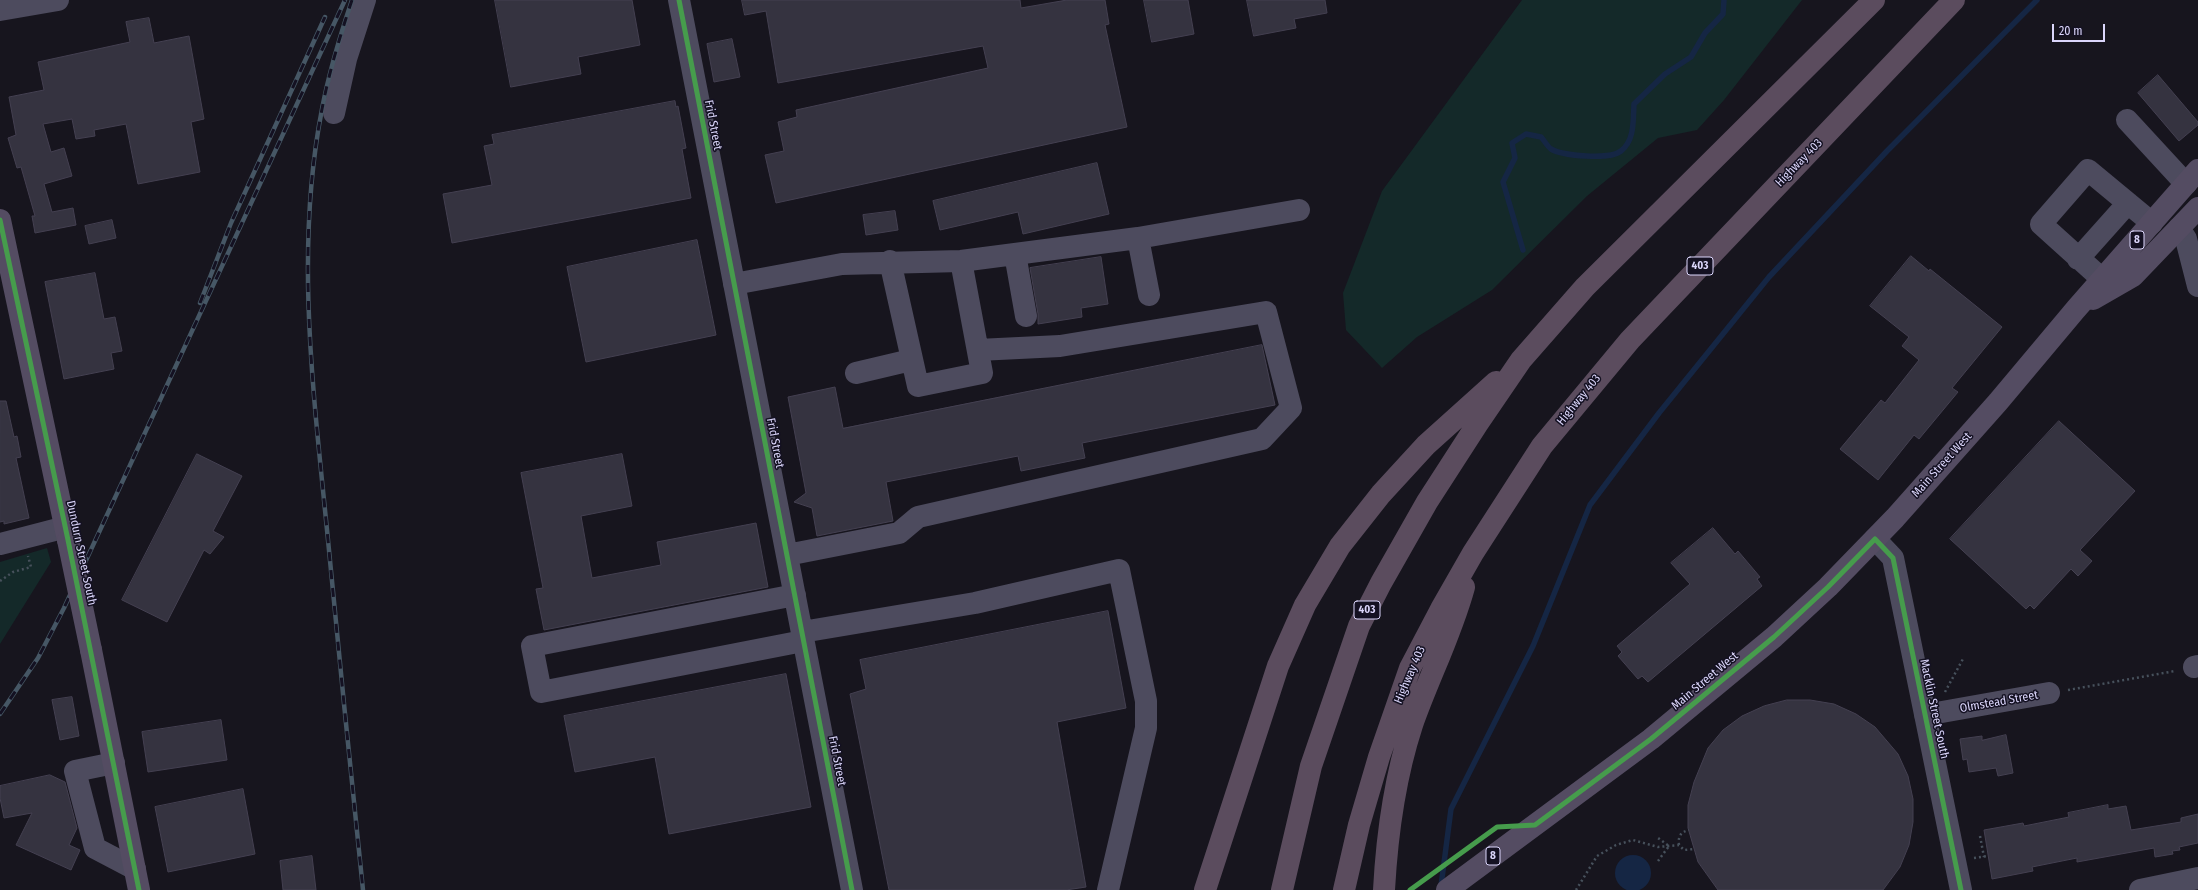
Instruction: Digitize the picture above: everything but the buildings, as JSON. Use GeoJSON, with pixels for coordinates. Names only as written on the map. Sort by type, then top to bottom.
{"type":"FeatureCollection","features":[{"type":"Feature","properties":{"kind":"highway","name":"403"},"geometry":{"type":"LineString","coordinates":[[1282,890],[1311,766],[1359,626],[1381,583],[1427,502],[1521,360],[1585,287],[1874,0]]}},
{"type":"Feature","properties":{"kind":"highway","name":"Highway 403"},"geometry":{"type":"LineString","coordinates":[[1344,890],[1359,825],[1379,757],[1410,668],[1473,553],[1542,446],[1630,340],[1954,0]]}},
{"type":"Feature","properties":{"kind":"highway"},"geometry":{"type":"LineString","coordinates":[[1205,890],[1278,666],[1313,592],[1340,546],[1381,494],[1426,445],[1521,360]]}},
{"type":"Feature","properties":{"kind":"highway"},"geometry":{"type":"LineString","coordinates":[[1384,890],[1386,851],[1401,765],[1412,725],[1459,603],[1473,553]]}},
{"type":"Feature","properties":{"kind":"main road","name":"Main Street West"},"geometry":{"type":"LineString","coordinates":[[1449,889],[1652,739],[1774,637],[1828,587],[1875,539],[1998,402],[2076,309],[2192,177]]}},
{"type":"Feature","properties":{"kind":"main road"},"geometry":{"type":"LineString","coordinates":[[2076,309],[2133,276],[2198,208]]}},
{"type":"Feature","properties":{"kind":"main road","name":"Dundurn Street South"},"geometry":{"type":"LineString","coordinates":[[0,220],[7,289],[67,533],[139,890]]}},
{"type":"Feature","properties":{"kind":"street"},"geometry":{"type":"LineString","coordinates":[[0,10],[58,0]]}},
{"type":"Feature","properties":{"kind":"street"},"geometry":{"type":"LineString","coordinates":[[334,113],[346,59],[366,0]]}},
{"type":"Feature","properties":{"kind":"street","name":"Frid Street"},"geometry":{"type":"LineString","coordinates":[[679,0],[852,890]]}},
{"type":"Feature","properties":{"kind":"street"},"geometry":{"type":"LineString","coordinates":[[2128,120],[2192,177]]}},
{"type":"Feature","properties":{"kind":"street"},"geometry":{"type":"LineString","coordinates":[[2102,279],[2078,259],[2041,224],[2088,170],[2152,223]]}},
{"type":"Feature","properties":{"kind":"street"},"geometry":{"type":"LineString","coordinates":[[2078,259],[2128,203]]}},
{"type":"Feature","properties":{"kind":"street"},"geometry":{"type":"LineString","coordinates":[[734,284],[842,264],[890,261],[961,261],[1138,238],[1299,210]]}},
{"type":"Feature","properties":{"kind":"street"},"geometry":{"type":"LineString","coordinates":[[2179,228],[2186,239],[2198,286]]}},
{"type":"Feature","properties":{"kind":"street"},"geometry":{"type":"LineString","coordinates":[[1138,238],[1149,295]]}},
{"type":"Feature","properties":{"kind":"street"},"geometry":{"type":"LineString","coordinates":[[1015,254],[1026,316]]}},
{"type":"Feature","properties":{"kind":"street"},"geometry":{"type":"LineString","coordinates":[[890,261],[918,386],[982,372],[961,261]]}},
{"type":"Feature","properties":{"kind":"street"},"geometry":{"type":"LineString","coordinates":[[787,554],[899,533],[918,516],[1262,439],[1291,408],[1266,312],[1060,346],[978,350]]}},
{"type":"Feature","properties":{"kind":"street"},"geometry":{"type":"LineString","coordinates":[[856,373],[911,360]]}},
{"type":"Feature","properties":{"kind":"street"},"geometry":{"type":"LineString","coordinates":[[0,544],[22,538],[67,533]]}},
{"type":"Feature","properties":{"kind":"street","name":"Macklin Street South"},"geometry":{"type":"LineString","coordinates":[[1875,539],[1893,558],[1961,890]]}},
{"type":"Feature","properties":{"kind":"street"},"geometry":{"type":"LineString","coordinates":[[794,595],[532,646],[541,692],[803,636],[975,603],[1119,570],[1146,702],[1146,728],[1108,890]]}},
{"type":"Feature","properties":{"kind":"street","name":"Olmstead Street"},"geometry":{"type":"LineString","coordinates":[[1925,715],[2050,693]]}},
{"type":"Feature","properties":{"kind":"street"},"geometry":{"type":"LineString","coordinates":[[114,763],[75,771],[95,848],[135,869]]}},
{"type":"Feature","properties":{"kind":"street"},"geometry":{"type":"LineString","coordinates":[[2140,890],[2198,878]]}},
{"type":"Feature","properties":{"kind":"path"},"geometry":{"type":"LineString","coordinates":[[0,581],[13,572],[31,567],[22,538]]}},
{"type":"Feature","properties":{"kind":"path"},"geometry":{"type":"LineString","coordinates":[[1942,696],[1964,657]]}},
{"type":"Feature","properties":{"kind":"path"},"geometry":{"type":"LineString","coordinates":[[2050,693],[2196,667]]}},
{"type":"Feature","properties":{"kind":"path"},"geometry":{"type":"LineString","coordinates":[[1689,830],[1681,834],[1678,838],[1679,845],[1684,850],[1694,849]]}},
{"type":"Feature","properties":{"kind":"path"},"geometry":{"type":"LineString","coordinates":[[1980,836],[1984,857]]}},
{"type":"Feature","properties":{"kind":"path"},"geometry":{"type":"LineString","coordinates":[[1658,838],[1669,846]]}},
{"type":"Feature","properties":{"kind":"path"},"geometry":{"type":"LineString","coordinates":[[1576,890],[1596,856],[1616,845],[1633,840],[1658,847],[1679,845]]}},
{"type":"Feature","properties":{"kind":"path"},"geometry":{"type":"LineString","coordinates":[[1658,861],[1669,846]]}},
{"type":"Feature","properties":{"kind":"path"},"geometry":{"type":"LineString","coordinates":[[1968,860],[1988,856]]}},
{"type":"Feature","properties":{"kind":"green space"},"geometry":{"type":"Polygon","coordinates":[[[1522,0],[1802,0],[1724,100],[1697,130],[1658,138],[1587,196],[1492,290],[1417,337],[1382,368],[1346,330],[1343,293],[1382,191],[1522,0]]]}},
{"type":"Feature","properties":{"kind":"green space"},"geometry":{"type":"Polygon","coordinates":[[[47,548],[51,562],[0,644],[0,562],[47,548]]]}},
{"type":"Feature","properties":{"kind":"water"},"geometry":{"type":"Polygon","coordinates":[[[1636,855],[1646,860],[1650,866],[1650,880],[1646,886],[1640,890],[1630,891],[1620,886],[1616,880],[1615,870],[1620,860],[1626,856],[1636,855]]]}},
{"type":"Feature","properties":{"kind":"waterway"},"geometry":{"type":"LineString","coordinates":[[1523,250],[1503,182],[1515,158],[1512,143],[1526,134],[1541,137],[1551,149],[1565,154],[1597,156],[1615,154],[1621,151],[1626,146],[1631,136],[1634,104],[1665,74],[1691,57],[1705,33],[1723,14],[1724,0]]}},
{"type":"Feature","properties":{"kind":"waterway"},"geometry":{"type":"LineString","coordinates":[[1441,886],[1451,809],[1533,646],[1590,505],[1659,413],[1769,277],[1887,151],[2037,0]]}},
{"type":"Feature","properties":{"kind":"railway"},"geometry":{"type":"LineString","coordinates":[[0,714],[38,658],[64,608],[345,0]]}},
{"type":"Feature","properties":{"kind":"railway"},"geometry":{"type":"LineString","coordinates":[[352,0],[335,54],[322,109],[314,162],[309,216],[308,270],[309,324],[317,432],[363,890]]}},
{"type":"Feature","properties":{"kind":"railway"},"geometry":{"type":"LineString","coordinates":[[200,303],[231,223],[325,17]]}},
{"type":"Feature","properties":{"kind":"cycle path"},"geometry":{"type":"LineString","coordinates":[[679,0],[852,890]]}},
{"type":"Feature","properties":{"kind":"cycle path"},"geometry":{"type":"LineString","coordinates":[[0,220],[68,540],[139,890]]}},
{"type":"Feature","properties":{"kind":"cycle path"},"geometry":{"type":"LineString","coordinates":[[1410,890],[1497,827],[1535,825],[1651,739],[1774,637],[1828,587],[1875,539],[1893,558],[1961,890]]}}]}
